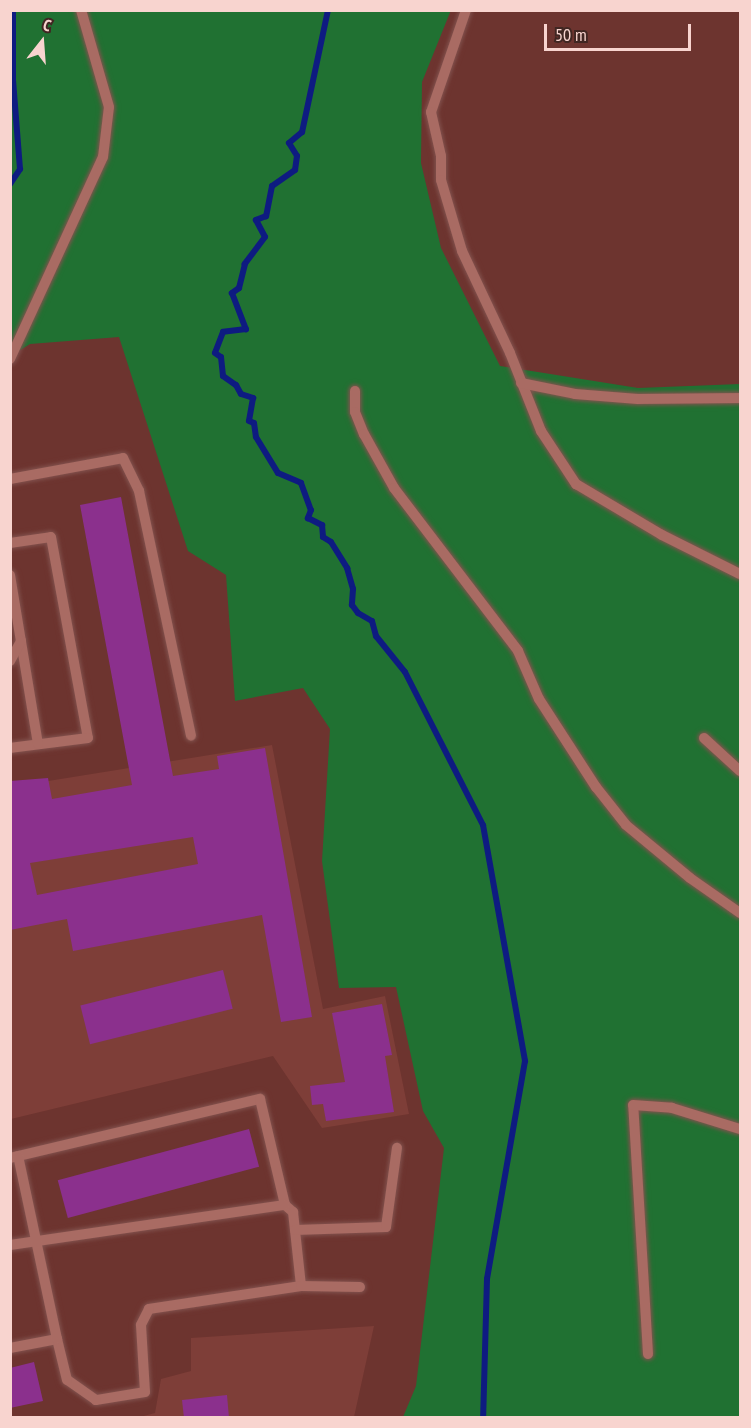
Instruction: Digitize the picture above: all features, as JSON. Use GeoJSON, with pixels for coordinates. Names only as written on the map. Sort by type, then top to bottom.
{"type":"FeatureCollection","features":[{"type":"Feature","properties":{"kind":"lane"},"geometry":{"type":"LineString","coordinates":[[10,360],[103,157],[109,107],[81,10]]}},
{"type":"Feature","properties":{"kind":"lane"},"geometry":{"type":"LineString","coordinates":[[466,10],[431,112],[441,156],[441,180],[462,251],[541,431],[576,484],[662,535],[741,574]]}},
{"type":"Feature","properties":{"kind":"lane"},"geometry":{"type":"LineString","coordinates":[[521,383],[575,394],[638,399],[741,398]]}},
{"type":"Feature","properties":{"kind":"lane"},"geometry":{"type":"LineString","coordinates":[[355,391],[355,412],[364,434],[394,488],[518,651],[539,699],[596,787],[626,825],[690,878],[741,913]]}},
{"type":"Feature","properties":{"kind":"lane"},"geometry":{"type":"LineString","coordinates":[[10,478],[123,458],[139,491],[191,736]]}},
{"type":"Feature","properties":{"kind":"lane"},"geometry":{"type":"LineString","coordinates":[[10,543],[51,537],[88,738],[10,748]]}},
{"type":"Feature","properties":{"kind":"lane"},"geometry":{"type":"LineString","coordinates":[[10,575],[38,744]]}},
{"type":"Feature","properties":{"kind":"lane"},"geometry":{"type":"LineString","coordinates":[[10,661],[21,641]]}},
{"type":"Feature","properties":{"kind":"lane"},"geometry":{"type":"LineString","coordinates":[[704,738],[741,771]]}},
{"type":"Feature","properties":{"kind":"lane"},"geometry":{"type":"LineString","coordinates":[[301,1286],[293,1212],[285,1205],[260,1099],[14,1157],[37,1240],[67,1380],[96,1400],[145,1392],[141,1325],[149,1309],[301,1286],[360,1287]]}},
{"type":"Feature","properties":{"kind":"lane"},"geometry":{"type":"LineString","coordinates":[[648,1354],[633,1105],[672,1108],[741,1129]]}},
{"type":"Feature","properties":{"kind":"lane"},"geometry":{"type":"LineString","coordinates":[[295,1230],[386,1227],[398,1148]]}},
{"type":"Feature","properties":{"kind":"lane"},"geometry":{"type":"LineString","coordinates":[[10,1245],[285,1205]]}},
{"type":"Feature","properties":{"kind":"lane"},"geometry":{"type":"LineString","coordinates":[[10,1348],[57,1339]]}},
{"type":"Feature","properties":{"kind":"shaded area"},"geometry":{"type":"Polygon","coordinates":[[[272,745],[323,1009],[385,996],[409,1114],[322,1128],[273,1056],[11,1119],[11,787],[272,745]]]}},
{"type":"Feature","properties":{"kind":"shaded area"},"geometry":{"type":"Polygon","coordinates":[[[374,1326],[354,1417],[136,1418],[155,1413],[161,1379],[191,1371],[191,1338],[374,1326]]]}},
{"type":"Feature","properties":{"kind":"green space"},"geometry":{"type":"Polygon","coordinates":[[[451,10],[422,82],[421,163],[441,248],[500,366],[638,388],[740,384],[740,1417],[403,1417],[416,1386],[444,1148],[423,1111],[396,987],[339,988],[322,861],[330,729],[303,688],[235,701],[226,575],[188,551],[119,337],[30,344],[11,356],[11,11],[451,10]]]}},
{"type":"Feature","properties":{"kind":"building"},"geometry":{"type":"Polygon","coordinates":[[[121,497],[173,776],[219,769],[217,756],[265,748],[312,1017],[281,1022],[262,915],[73,951],[67,919],[10,930],[10,781],[48,778],[52,799],[132,785],[80,505],[121,497]],[[193,837],[30,863],[37,895],[198,864],[193,837]]]}},
{"type":"Feature","properties":{"kind":"building"},"geometry":{"type":"Polygon","coordinates":[[[223,970],[233,1009],[90,1044],[80,1006],[223,970]]]}},
{"type":"Feature","properties":{"kind":"building"},"geometry":{"type":"Polygon","coordinates":[[[382,1004],[392,1055],[385,1056],[394,1112],[326,1121],[323,1104],[312,1105],[310,1086],[345,1082],[332,1013],[382,1004]]]}},
{"type":"Feature","properties":{"kind":"building"},"geometry":{"type":"Polygon","coordinates":[[[249,1129],[259,1167],[68,1218],[58,1180],[249,1129]]]}},
{"type":"Feature","properties":{"kind":"building"},"geometry":{"type":"Polygon","coordinates":[[[34,1362],[43,1401],[10,1408],[10,1368],[34,1362]]]}},
{"type":"Feature","properties":{"kind":"building"},"geometry":{"type":"Polygon","coordinates":[[[227,1395],[229,1418],[184,1418],[182,1400],[227,1395]]]}},
{"type":"Feature","properties":{"kind":"waterway"},"geometry":{"type":"LineString","coordinates":[[10,184],[20,169],[13,80],[13,10]]}},
{"type":"Feature","properties":{"kind":"waterway"},"geometry":{"type":"LineString","coordinates":[[328,10],[302,132],[289,143],[297,156],[295,170],[272,186],[266,216],[256,220],[265,237],[245,264],[239,288],[232,293],[246,329],[223,332],[215,353],[221,357],[223,376],[236,385],[241,394],[253,398],[249,421],[254,423],[256,437],[278,473],[301,483],[311,510],[308,518],[322,525],[323,537],[331,542],[347,568],[353,589],[352,605],[358,613],[372,621],[376,636],[405,672],[483,825],[525,1061],[487,1279],[483,1418]]}}]}
